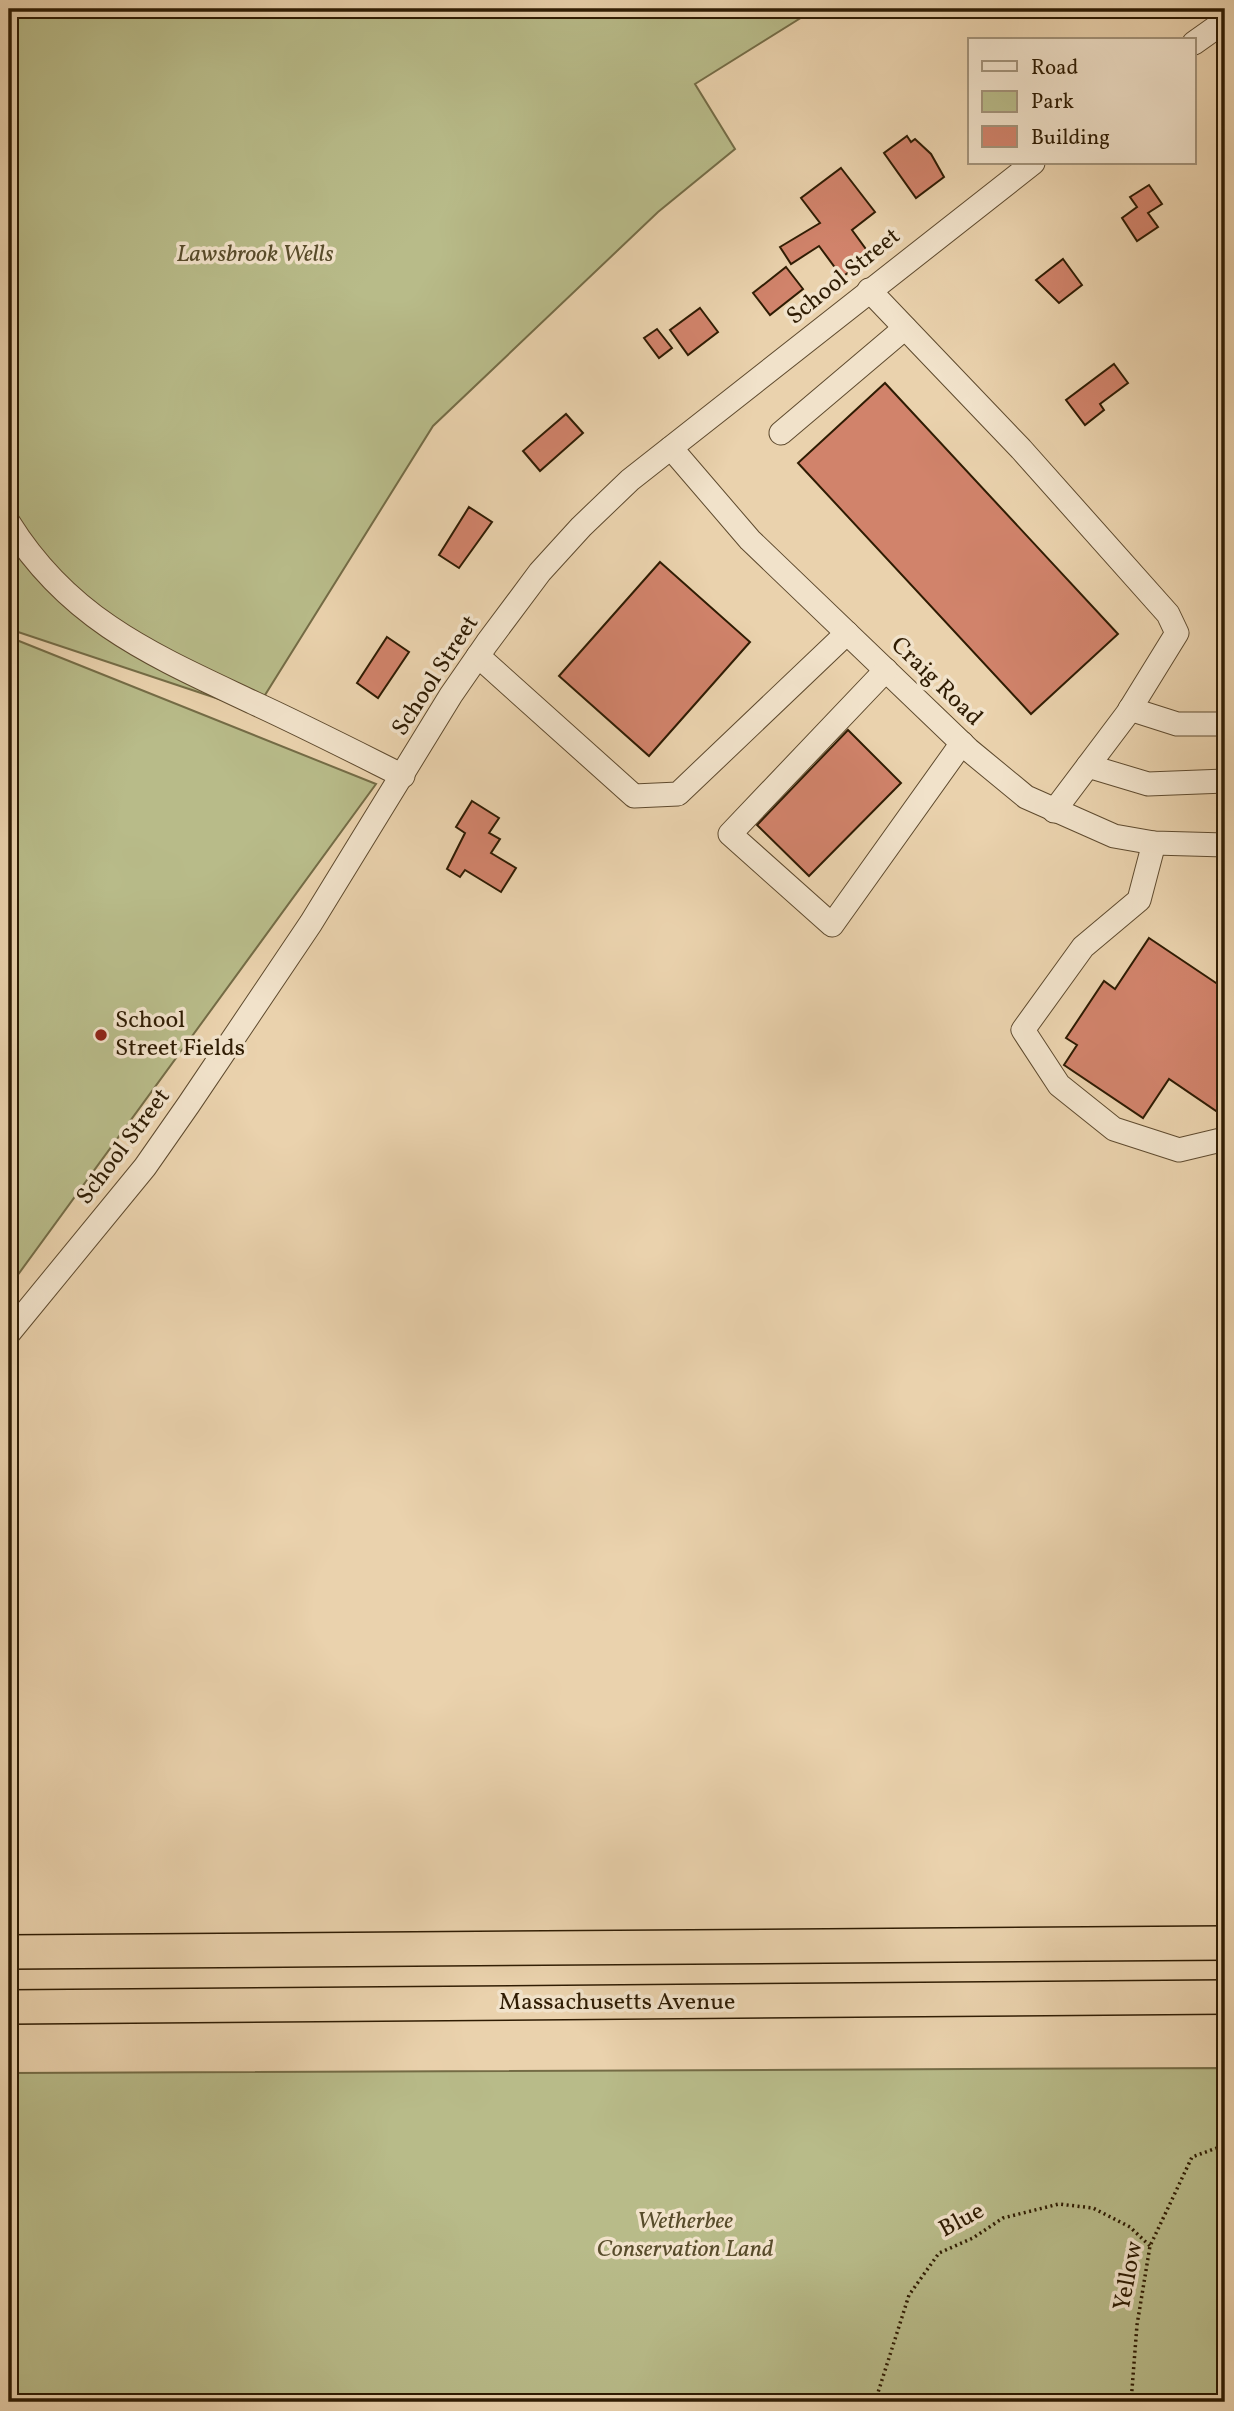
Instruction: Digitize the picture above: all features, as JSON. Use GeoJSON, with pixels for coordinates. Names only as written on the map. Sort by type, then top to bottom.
{"type":"FeatureCollection","features":[{"type":"Feature","properties":{"kind":"highway"},"geometry":{"type":"LineString","coordinates":[[9,1952],[1225,1943]]}},
{"type":"Feature","properties":{"kind":"highway","name":"Massachusetts Avenue"},"geometry":{"type":"LineString","coordinates":[[9,2007],[1225,1997]]}},
{"type":"Feature","properties":{"kind":"street"},"geometry":{"type":"LineString","coordinates":[[1196,42],[1225,21]]}},
{"type":"Feature","properties":{"kind":"street","name":"School Street"},"geometry":{"type":"LineString","coordinates":[[9,1333],[167,1136],[311,923],[478,656],[540,572],[580,527],[671,447],[1032,164]]}},
{"type":"Feature","properties":{"kind":"street"},"geometry":{"type":"LineString","coordinates":[[869,290],[1021,449],[1168,614],[1177,632],[1130,709],[1054,811]]}},
{"type":"Feature","properties":{"kind":"street"},"geometry":{"type":"LineString","coordinates":[[781,433],[905,328]]}},
{"type":"Feature","properties":{"kind":"street","name":"Craig Road"},"geometry":{"type":"LineString","coordinates":[[671,447],[750,540],[962,743],[1027,797],[1114,836],[1154,843],[1225,845]]}},
{"type":"Feature","properties":{"kind":"street"},"geometry":{"type":"LineString","coordinates":[[9,523],[56,584],[97,621],[139,648],[403,776]]}},
{"type":"Feature","properties":{"kind":"street"},"geometry":{"type":"LineString","coordinates":[[478,656],[634,796],[678,794],[847,633]]}},
{"type":"Feature","properties":{"kind":"street"},"geometry":{"type":"LineString","coordinates":[[886,670],[730,834],[832,925],[962,743]]}},
{"type":"Feature","properties":{"kind":"street"},"geometry":{"type":"LineString","coordinates":[[1130,709],[1177,724],[1225,724]]}},
{"type":"Feature","properties":{"kind":"street"},"geometry":{"type":"LineString","coordinates":[[1088,766],[1149,784],[1225,781]]}},
{"type":"Feature","properties":{"kind":"street"},"geometry":{"type":"LineString","coordinates":[[1154,843],[1139,900],[1083,947],[1023,1030],[1059,1085],[1114,1129],[1179,1150],[1225,1139]]}},
{"type":"Feature","properties":{"kind":"path","name":"Yellow"},"geometry":{"type":"LineString","coordinates":[[1131,2402],[1137,2325],[1150,2246],[1192,2157],[1225,2145]]}},
{"type":"Feature","properties":{"kind":"path","name":"Blue"},"geometry":{"type":"LineString","coordinates":[[875,2402],[909,2295],[939,2253],[973,2238],[1003,2218],[1059,2204],[1093,2208],[1130,2227],[1150,2246]]}},
{"type":"Feature","properties":{"kind":"green space","name":"Lawsbrook Wells"},"geometry":{"type":"Polygon","coordinates":[[[9,9],[815,9],[695,84],[735,149],[658,212],[433,426],[255,711],[9,629],[9,9]]]}},
{"type":"Feature","properties":{"kind":"green space","name":"School Street Fields"},"geometry":{"type":"Polygon","coordinates":[[[9,637],[376,784],[9,1287],[9,637]]]}},
{"type":"Feature","properties":{"kind":"green space","name":"Wetherbee Conservation Land"},"geometry":{"type":"Polygon","coordinates":[[[1225,2068],[1225,2402],[9,2402],[9,2073],[1225,2068]]]}},
{"type":"Feature","properties":{"kind":"building"},"geometry":{"type":"Polygon","coordinates":[[[907,136],[911,142],[915,139],[931,154],[944,177],[916,198],[884,153],[907,136]]]}},
{"type":"Feature","properties":{"kind":"building"},"geometry":{"type":"Polygon","coordinates":[[[841,168],[875,212],[852,230],[871,256],[842,277],[819,246],[791,264],[780,247],[820,223],[801,198],[841,168]]]}},
{"type":"Feature","properties":{"kind":"building"},"geometry":{"type":"Polygon","coordinates":[[[1149,185],[1162,204],[1148,213],[1158,227],[1137,241],[1122,218],[1137,207],[1130,197],[1149,185]]]}},
{"type":"Feature","properties":{"kind":"building"},"geometry":{"type":"Polygon","coordinates":[[[1063,259],[1082,285],[1059,303],[1036,280],[1063,259]]]}},
{"type":"Feature","properties":{"kind":"building"},"geometry":{"type":"Polygon","coordinates":[[[786,267],[803,289],[770,315],[753,293],[786,267]]]}},
{"type":"Feature","properties":{"kind":"building"},"geometry":{"type":"Polygon","coordinates":[[[700,308],[718,332],[688,355],[670,330],[700,308]]]}},
{"type":"Feature","properties":{"kind":"building"},"geometry":{"type":"Polygon","coordinates":[[[657,329],[672,348],[659,358],[644,338],[657,329]]]}},
{"type":"Feature","properties":{"kind":"building"},"geometry":{"type":"Polygon","coordinates":[[[1114,364],[1128,383],[1100,404],[1104,410],[1085,425],[1066,400],[1114,364]]]}},
{"type":"Feature","properties":{"kind":"building"},"geometry":{"type":"Polygon","coordinates":[[[885,383],[1118,634],[1031,714],[798,463],[885,383]]]}},
{"type":"Feature","properties":{"kind":"building"},"geometry":{"type":"Polygon","coordinates":[[[566,414],[583,433],[540,471],[523,451],[566,414]]]}},
{"type":"Feature","properties":{"kind":"building"},"geometry":{"type":"Polygon","coordinates":[[[469,507],[492,522],[459,568],[439,555],[469,507]]]}},
{"type":"Feature","properties":{"kind":"building"},"geometry":{"type":"Polygon","coordinates":[[[660,562],[750,642],[649,756],[559,676],[660,562]]]}},
{"type":"Feature","properties":{"kind":"building"},"geometry":{"type":"Polygon","coordinates":[[[387,637],[409,652],[378,698],[357,683],[387,637]]]}},
{"type":"Feature","properties":{"kind":"building"},"geometry":{"type":"Polygon","coordinates":[[[848,730],[901,783],[809,876],[757,825],[848,730]]]}},
{"type":"Feature","properties":{"kind":"building"},"geometry":{"type":"Polygon","coordinates":[[[472,801],[499,818],[489,833],[500,839],[491,853],[516,868],[501,892],[465,870],[460,877],[447,869],[465,833],[456,827],[472,801]]]}},
{"type":"Feature","properties":{"kind":"building"},"geometry":{"type":"Polygon","coordinates":[[[1149,938],[1225,989],[1225,1117],[1169,1079],[1143,1118],[1064,1065],[1077,1045],[1066,1038],[1104,981],[1115,989],[1149,938]]]}},
{"type":"Feature","properties":{"kind":"place","name":"School Street Fields"},"geometry":{"type":"Point","coordinates":[101,1035]}}]}
